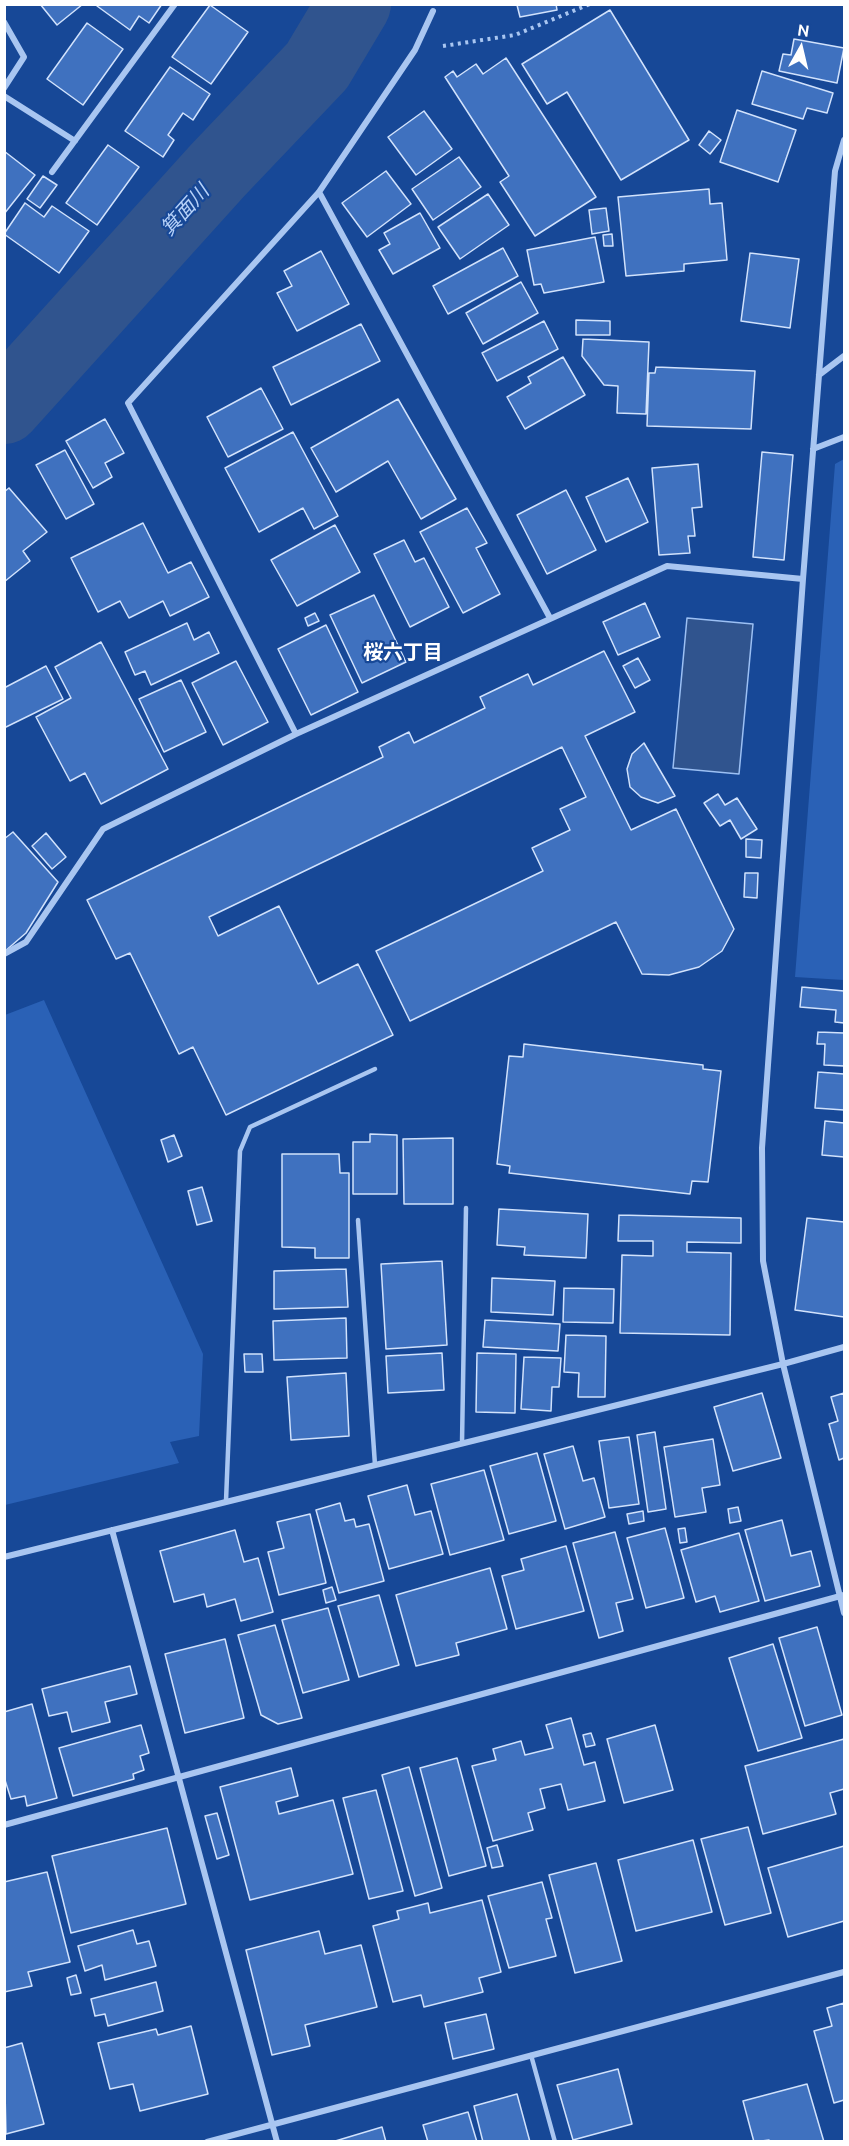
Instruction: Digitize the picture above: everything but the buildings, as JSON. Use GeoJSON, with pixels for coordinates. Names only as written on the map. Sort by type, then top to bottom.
{"type":"FeatureCollection","features":[{"type":"Feature","properties":{"kind":"street"},"geometry":{"type":"LineString","coordinates":[[52,172],[176,4]]}},
{"type":"Feature","properties":{"kind":"street"},"geometry":{"type":"LineString","coordinates":[[296,734],[128,403],[318,192],[415,50],[433,11]]}},
{"type":"Feature","properties":{"kind":"street"},"geometry":{"type":"LineString","coordinates":[[4,22],[24,57],[4,88]]}},
{"type":"Feature","properties":{"kind":"street"},"geometry":{"type":"LineString","coordinates":[[4,96],[75,141]]}},
{"type":"Feature","properties":{"kind":"street"},"geometry":{"type":"LineString","coordinates":[[844,140],[835,171],[762,1148],[763,1261],[783,1364],[842,1595],[844,1613]]}},
{"type":"Feature","properties":{"kind":"street"},"geometry":{"type":"LineString","coordinates":[[318,192],[550,618]]}},
{"type":"Feature","properties":{"kind":"street"},"geometry":{"type":"LineString","coordinates":[[819,375],[844,356]]}},
{"type":"Feature","properties":{"kind":"street"},"geometry":{"type":"LineString","coordinates":[[813,449],[844,437]]}},
{"type":"Feature","properties":{"kind":"street"},"geometry":{"type":"LineString","coordinates":[[4,954],[26,942],[103,829],[296,734],[667,566],[803,579]]}},
{"type":"Feature","properties":{"kind":"street"},"geometry":{"type":"LineString","coordinates":[[4,1557],[844,1347]]}},
{"type":"Feature","properties":{"kind":"street"},"geometry":{"type":"LineString","coordinates":[[112,1530],[277,2142]]}},
{"type":"Feature","properties":{"kind":"street"},"geometry":{"type":"LineString","coordinates":[[4,1826],[842,1595]]}},
{"type":"Feature","properties":{"kind":"street"},"geometry":{"type":"LineString","coordinates":[[207,2142],[844,1971]]}},
{"type":"Feature","properties":{"kind":"lane"},"geometry":{"type":"LineString","coordinates":[[226,1501],[240,1151],[250,1127],[375,1070]]}},
{"type":"Feature","properties":{"kind":"lane"},"geometry":{"type":"LineString","coordinates":[[462,1443],[466,1208]]}},
{"type":"Feature","properties":{"kind":"lane"},"geometry":{"type":"LineString","coordinates":[[358,1220],[375,1465]]}},
{"type":"Feature","properties":{"kind":"lane"},"geometry":{"type":"LineString","coordinates":[[531,2055],[555,2142]]}},
{"type":"Feature","properties":{"kind":"path"},"geometry":{"type":"LineString","coordinates":[[415,50],[515,35],[590,4]]}},
{"type":"Feature","properties":{"kind":"shaded area"},"geometry":{"type":"Polygon","coordinates":[[[844,459],[844,980],[795,977],[835,464],[844,459]]]}},
{"type":"Feature","properties":{"kind":"shaded area"},"geometry":{"type":"Polygon","coordinates":[[[687,618],[753,624],[739,774],[673,768],[687,618]]]}},
{"type":"Feature","properties":{"kind":"shaded area"},"geometry":{"type":"Polygon","coordinates":[[[44,1000],[203,1354],[199,1436],[170,1442],[179,1463],[5,1505],[5,1015],[44,1000]]]}},
{"type":"Feature","properties":{"kind":"waterway","name":"箕面川"},"geometry":{"type":"LineString","coordinates":[[4,407],[218,170],[317,66],[354,4]]}},
{"type":"Feature","properties":{"kind":"district","name":"桜六丁目"},"geometry":{"type":"Point","coordinates":[403,652]}}]}
